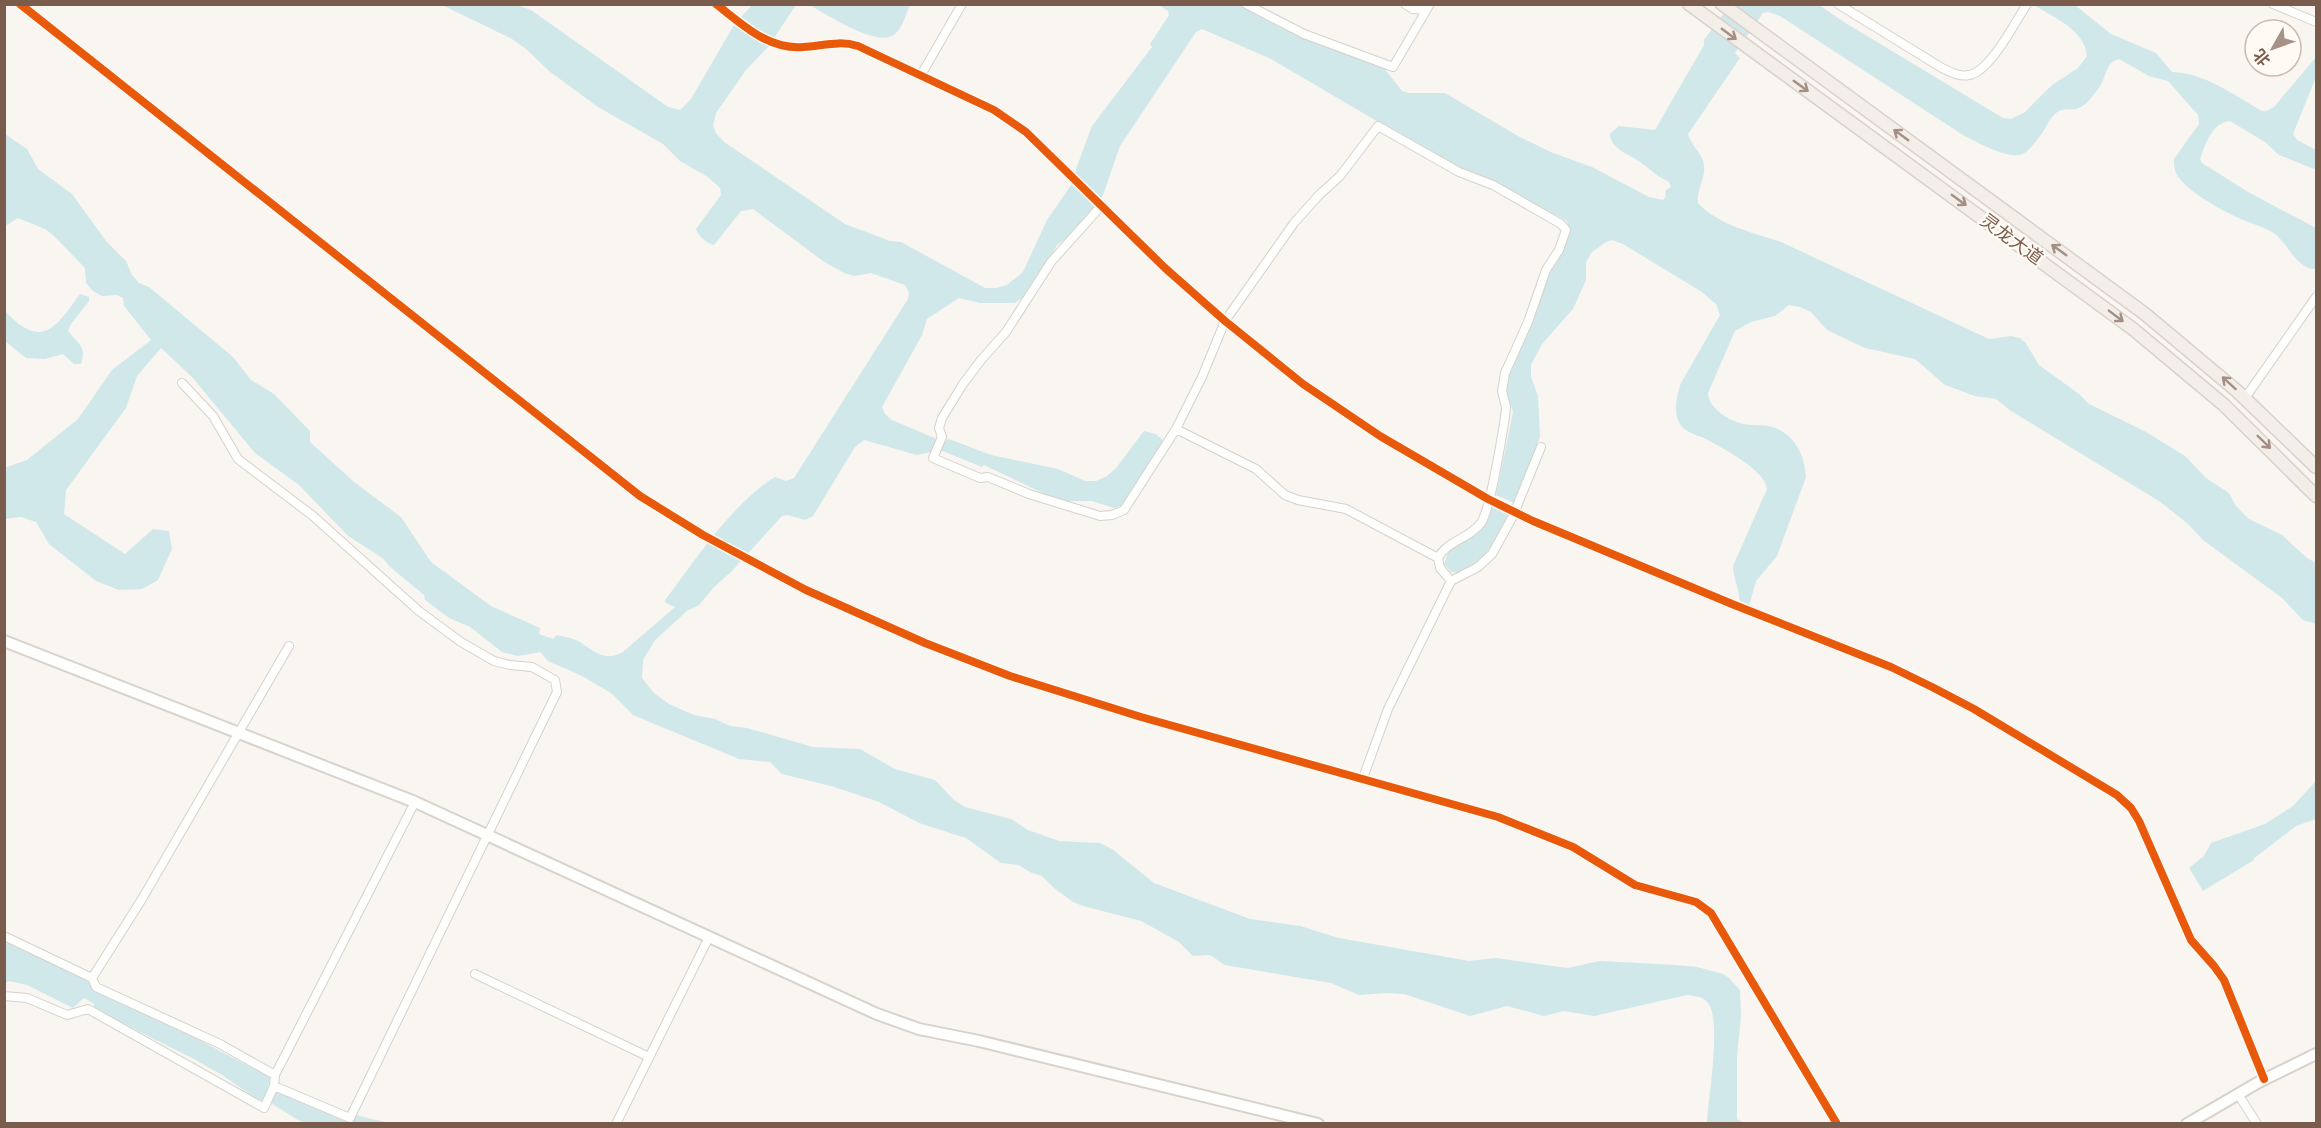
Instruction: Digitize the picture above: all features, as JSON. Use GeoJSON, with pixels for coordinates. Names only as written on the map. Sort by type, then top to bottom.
{"type":"FeatureCollection","features":[{"type":"Feature","properties":{"kind":"main road","name":"灵龙大道"},"geometry":{"type":"LineString","coordinates":[[1689,4],[2150,343],[2241,421],[2316,496]]}},
{"type":"Feature","properties":{"kind":"main road","name":"灵龙大道"},"geometry":{"type":"LineString","coordinates":[[1722,4],[2171,334],[2245,398],[2316,467]]}},
{"type":"Feature","properties":{"kind":"street"},"geometry":{"type":"LineString","coordinates":[[20,4],[623,483],[703,535],[806,590],[926,643],[1010,676],[1141,717],[1444,800],[1518,824],[1573,848],[1635,885],[1705,906],[1712,913],[1837,1124]]}},
{"type":"Feature","properties":{"kind":"street"},"geometry":{"type":"LineString","coordinates":[[716,4],[772,44],[802,47],[837,43],[852,44],[1012,120],[1165,268],[1225,321],[1303,384],[1345,414],[1488,499],[1533,521],[1672,580],[1891,667],[1974,709],[2116,795],[2131,808],[2139,822],[2191,940],[2224,980],[2264,1079]]}},
{"type":"Feature","properties":{"kind":"street"},"geometry":{"type":"LineString","coordinates":[[921,75],[962,4]]}},
{"type":"Feature","properties":{"kind":"street"},"geometry":{"type":"LineString","coordinates":[[1246,4],[1304,34],[1392,67],[1428,7]]}},
{"type":"Feature","properties":{"kind":"street"},"geometry":{"type":"LineString","coordinates":[[1405,4],[1413,9],[1428,7]]}},
{"type":"Feature","properties":{"kind":"street"},"geometry":{"type":"LineString","coordinates":[[1838,4],[1942,68],[1967,76],[1985,67],[2027,4]]}},
{"type":"Feature","properties":{"kind":"street"},"geometry":{"type":"LineString","coordinates":[[2273,4],[2316,21]]}},
{"type":"Feature","properties":{"kind":"street"},"geometry":{"type":"LineString","coordinates":[[1101,204],[1051,262],[1006,332],[963,384],[942,418],[939,428],[942,437],[933,458],[980,478],[988,477],[1080,511],[1107,516],[1124,510],[1176,429],[1202,377],[1225,321],[1294,222],[1319,195],[1341,176],[1378,126],[1459,172],[1493,185],[1553,217],[1564,226],[1565,237],[1546,270],[1528,322],[1502,384],[1506,407],[1505,418],[1484,516],[1479,525],[1449,544],[1438,558],[1440,568],[1451,581]]}},
{"type":"Feature","properties":{"kind":"street"},"geometry":{"type":"LineString","coordinates":[[2245,398],[2316,297]]}},
{"type":"Feature","properties":{"kind":"street"},"geometry":{"type":"LineString","coordinates":[[182,383],[213,416],[238,459],[313,516],[419,611],[460,642],[494,660],[510,665],[532,667],[555,680],[556,692],[350,1118],[274,1086]]}},
{"type":"Feature","properties":{"kind":"street"},"geometry":{"type":"LineString","coordinates":[[1176,429],[1256,469],[1291,498],[1346,509],[1438,558]]}},
{"type":"Feature","properties":{"kind":"street"},"geometry":{"type":"LineString","coordinates":[[1363,778],[1388,709],[1451,581],[1479,567],[1488,559],[1515,511],[1540,447]]}},
{"type":"Feature","properties":{"kind":"street"},"geometry":{"type":"LineString","coordinates":[[4,641],[416,802],[877,1014],[919,1029],[1002,1046],[1318,1124]]}},
{"type":"Feature","properties":{"kind":"street"},"geometry":{"type":"LineString","coordinates":[[93,978],[240,733],[289,646]]}},
{"type":"Feature","properties":{"kind":"street"},"geometry":{"type":"LineString","coordinates":[[5,998],[27,998],[68,1016],[88,1009],[264,1108],[274,1086],[275,1075],[416,802]]}},
{"type":"Feature","properties":{"kind":"street"},"geometry":{"type":"LineString","coordinates":[[4,936],[93,978],[96,987],[220,1044],[275,1075]]}},
{"type":"Feature","properties":{"kind":"street"},"geometry":{"type":"LineString","coordinates":[[616,1124],[709,937]]}},
{"type":"Feature","properties":{"kind":"street"},"geometry":{"type":"LineString","coordinates":[[475,974],[649,1057]]}},
{"type":"Feature","properties":{"kind":"street"},"geometry":{"type":"LineString","coordinates":[[2187,1124],[2264,1079],[2316,1054]]}},
{"type":"Feature","properties":{"kind":"street"},"geometry":{"type":"LineString","coordinates":[[2238,1094],[2257,1124]]}},
{"type":"Feature","properties":{"kind":"water"},"geometry":{"type":"Polygon","coordinates":[[[442,5],[517,5],[531,10],[668,107],[680,110],[691,99],[734,25],[752,5],[796,5],[768,47],[746,70],[716,113],[713,125],[716,133],[724,142],[845,224],[890,241],[901,242],[985,288],[1007,285],[1023,272],[1047,220],[1074,181],[1076,169],[1092,126],[1152,47],[1150,44],[1169,15],[1168,11],[1159,5],[1240,5],[1272,23],[1384,68],[1402,91],[1445,93],[1518,136],[1553,153],[1592,167],[1649,197],[1663,200],[1666,190],[1671,187],[1669,182],[1616,147],[1610,134],[1619,126],[1655,130],[1704,45],[1704,40],[1730,5],[1819,5],[2003,118],[2011,119],[2025,112],[2052,85],[2078,68],[2087,56],[2081,39],[2067,25],[2034,5],[2075,5],[2111,34],[2156,53],[2172,72],[2196,76],[2208,81],[2262,111],[2274,107],[2298,78],[2303,78],[2303,72],[2316,57],[2316,77],[2293,134],[2297,140],[2316,150],[2314,169],[2279,155],[2265,142],[2230,121],[2214,130],[2200,159],[2202,163],[2248,192],[2316,228],[2316,269],[2304,266],[2298,261],[2275,234],[2215,206],[2180,180],[2175,171],[2174,159],[2199,124],[2198,115],[2168,81],[2149,76],[2119,59],[2108,67],[2099,88],[2085,105],[2056,113],[2029,149],[2023,154],[2014,155],[1991,149],[1963,135],[1780,16],[1768,12],[1763,13],[1735,53],[1740,58],[1688,134],[1704,165],[1698,203],[1706,211],[1726,223],[1781,242],[1989,339],[2011,336],[2020,338],[2039,365],[2089,404],[2146,432],[2185,456],[2206,478],[2229,493],[2236,506],[2249,519],[2282,535],[2307,558],[2316,563],[2316,624],[2303,620],[2282,598],[2203,540],[2187,523],[2159,501],[2011,411],[1996,399],[1975,396],[1945,385],[1915,359],[1865,348],[1827,330],[1811,312],[1789,305],[1775,316],[1751,322],[1735,331],[1708,393],[1715,409],[1732,420],[1747,425],[1769,426],[1786,434],[1801,453],[1805,469],[1806,477],[1777,556],[1756,581],[1749,606],[1739,600],[1733,566],[1767,489],[1765,482],[1743,461],[1681,426],[1676,408],[1681,383],[1720,315],[1716,304],[1702,292],[1623,244],[1612,240],[1592,252],[1586,262],[1586,280],[1573,309],[1542,344],[1531,365],[1531,377],[1538,396],[1540,437],[1514,503],[1496,495],[1513,412],[1506,390],[1507,375],[1526,337],[1549,275],[1562,251],[1569,229],[1567,221],[1497,184],[1457,168],[1269,58],[1202,29],[1196,32],[1120,146],[1103,195],[1069,237],[1057,245],[1037,282],[1026,295],[1015,303],[980,303],[959,298],[927,319],[922,335],[882,407],[885,414],[892,420],[944,442],[949,439],[991,455],[1058,469],[1085,481],[1096,481],[1107,476],[1116,468],[1144,431],[1156,434],[1164,441],[1122,506],[1114,508],[1092,501],[1059,501],[984,465],[982,467],[940,450],[917,455],[864,440],[855,447],[813,516],[805,520],[788,515],[782,516],[699,605],[687,611],[655,640],[643,660],[642,678],[654,693],[669,704],[694,715],[813,747],[860,749],[895,769],[935,780],[954,800],[965,807],[1011,819],[1028,830],[1059,841],[1100,843],[1112,849],[1154,883],[1250,919],[1300,926],[1339,938],[1469,961],[1496,958],[1567,968],[1600,961],[1697,967],[1723,974],[1740,990],[1737,1119],[1744,1123],[1707,1123],[1714,1026],[1708,1003],[1701,998],[1687,995],[1594,1016],[1564,1011],[1544,1016],[1507,1006],[1470,1016],[1404,994],[1359,995],[1331,983],[1225,965],[1210,955],[1193,956],[1179,942],[1141,921],[1073,902],[1042,876],[1018,865],[1001,863],[966,838],[919,823],[879,802],[831,786],[782,774],[770,762],[739,759],[633,715],[611,693],[582,676],[548,661],[540,652],[518,656],[502,652],[470,627],[449,618],[425,600],[424,595],[389,566],[384,559],[348,536],[299,485],[255,453],[192,377],[161,348],[137,376],[126,408],[66,490],[64,514],[125,554],[153,529],[169,531],[172,549],[158,580],[142,589],[119,590],[96,581],[49,544],[36,522],[21,517],[5,519],[4,468],[27,460],[78,419],[112,370],[151,340],[124,306],[123,298],[117,295],[102,296],[93,291],[86,283],[85,268],[54,236],[45,229],[18,218],[5,226],[5,134],[27,149],[38,169],[72,194],[106,241],[126,261],[132,275],[139,283],[149,287],[233,357],[251,380],[274,394],[310,431],[310,442],[354,482],[401,517],[431,562],[491,606],[540,628],[539,634],[553,639],[557,635],[572,639],[605,656],[623,652],[675,607],[666,603],[665,600],[729,517],[759,488],[775,477],[786,481],[794,478],[908,299],[909,293],[905,285],[871,273],[854,276],[844,273],[823,261],[753,209],[741,211],[714,245],[708,243],[696,229],[721,195],[720,188],[708,177],[680,161],[663,144],[598,107],[549,71],[512,39],[442,5]]]}},
{"type":"Feature","properties":{"kind":"water"},"geometry":{"type":"Polygon","coordinates":[[[809,5],[910,5],[895,34],[877,37],[852,29],[809,5]]]}},
{"type":"Feature","properties":{"kind":"water"},"geometry":{"type":"Polygon","coordinates":[[[80,294],[89,297],[89,301],[68,331],[82,349],[81,364],[74,364],[63,354],[45,359],[26,358],[5,341],[5,311],[29,330],[39,332],[55,324],[80,294]]]}},
{"type":"Feature","properties":{"kind":"water"},"geometry":{"type":"Polygon","coordinates":[[[1491,506],[1509,513],[1494,542],[1485,554],[1470,566],[1459,573],[1451,572],[1444,564],[1449,550],[1479,530],[1486,521],[1491,506]]]}},
{"type":"Feature","properties":{"kind":"water"},"geometry":{"type":"Polygon","coordinates":[[[2316,781],[2316,819],[2296,826],[2254,860],[2203,891],[2189,868],[2204,856],[2211,843],[2265,824],[2293,806],[2316,781]]]}},
{"type":"Feature","properties":{"kind":"water"},"geometry":{"type":"Polygon","coordinates":[[[5,939],[83,976],[98,993],[167,1023],[271,1078],[268,1086],[363,1117],[391,1123],[303,1123],[264,1099],[260,1101],[194,1059],[94,1009],[94,1004],[84,998],[73,1008],[27,985],[9,981],[5,983],[5,939]]]}},
{"type":"Feature","properties":{"kind":"cycle path"},"geometry":{"type":"LineString","coordinates":[[20,4],[640,496],[703,535],[806,590],[925,643],[1010,676],[1141,717],[1498,817],[1573,847],[1635,885],[1696,902],[1711,913],[1837,1124]]}},
{"type":"Feature","properties":{"kind":"cycle path"},"geometry":{"type":"LineString","coordinates":[[716,4],[767,40],[790,47],[844,43],[858,46],[994,110],[1026,132],[1165,268],[1225,321],[1303,384],[1380,436],[1488,499],[1533,521],[1732,604],[1891,667],[1974,709],[2117,795],[2131,808],[2139,821],[2191,940],[2224,980],[2264,1079]]}}]}
